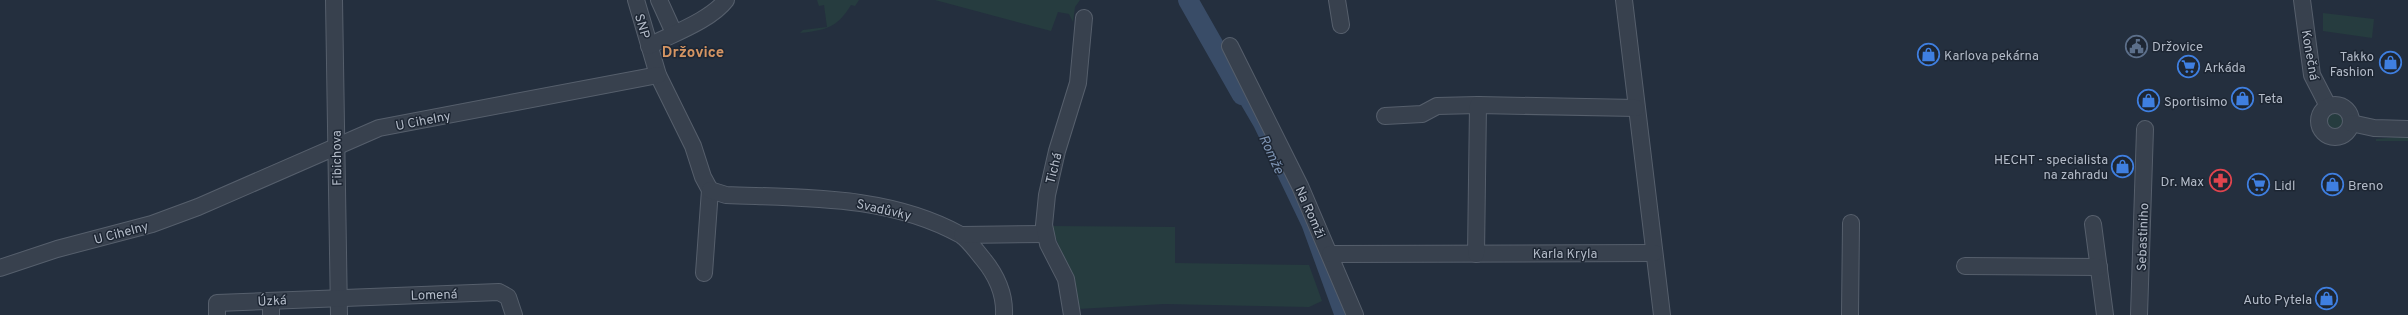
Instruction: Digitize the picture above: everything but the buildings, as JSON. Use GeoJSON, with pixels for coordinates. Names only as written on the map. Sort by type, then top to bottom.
{"type":"FeatureCollection","features":[{"type":"Feature","properties":{"kind":"street","name":"Fibichova"},"geometry":{"type":"LineString","coordinates":[[334,0],[339,315]]}},
{"type":"Feature","properties":{"kind":"street","name":"SNP"},"geometry":{"type":"LineString","coordinates":[[636,0],[658,75]]}},
{"type":"Feature","properties":{"kind":"street"},"geometry":{"type":"LineString","coordinates":[[659,0],[674,33]]}},
{"type":"Feature","properties":{"kind":"street"},"geometry":{"type":"LineString","coordinates":[[649,46],[721,6],[726,0]]}},
{"type":"Feature","properties":{"kind":"street"},"geometry":{"type":"LineString","coordinates":[[1337,0],[1341,25]]}},
{"type":"Feature","properties":{"kind":"street"},"geometry":{"type":"LineString","coordinates":[[1624,0],[1662,315]]}},
{"type":"Feature","properties":{"kind":"street","name":"Konečná"},"geometry":{"type":"LineString","coordinates":[[2302,0],[2312,75],[2328,106]]}},
{"type":"Feature","properties":{"kind":"street","name":"Tichá"},"geometry":{"type":"LineString","coordinates":[[1072,315],[1066,279],[1045,234],[1044,225],[1047,195],[1057,151],[1078,83],[1084,18]]}},
{"type":"Feature","properties":{"kind":"street","name":"Na Romži"},"geometry":{"type":"LineString","coordinates":[[1230,46],[1296,180],[1330,254],[1355,315]]}},
{"type":"Feature","properties":{"kind":"street","name":"U Cihelny"},"geometry":{"type":"LineString","coordinates":[[0,268],[57,249],[171,217],[379,128],[658,75]]}},
{"type":"Feature","properties":{"kind":"street"},"geometry":{"type":"LineString","coordinates":[[658,75],[692,146],[703,177],[710,190],[704,273]]}},
{"type":"Feature","properties":{"kind":"street"},"geometry":{"type":"LineString","coordinates":[[1385,116],[1422,114],[1437,106],[1478,105],[1636,108]]}},
{"type":"Feature","properties":{"kind":"street"},"geometry":{"type":"LineString","coordinates":[[1476,254],[1478,105]]}},
{"type":"Feature","properties":{"kind":"street"},"geometry":{"type":"LineString","coordinates":[[2339,105],[2344,107],[2350,114],[2351,123],[2348,131],[2341,136],[2327,135],[2320,128],[2319,118],[2328,106],[2339,105]]}},
{"type":"Feature","properties":{"kind":"street"},"geometry":{"type":"LineString","coordinates":[[2351,123],[2374,128],[2408,129]]}},
{"type":"Feature","properties":{"kind":"street","name":"Sebastiniho"},"geometry":{"type":"LineString","coordinates":[[2139,315],[2145,129]]}},
{"type":"Feature","properties":{"kind":"street","name":"Svadůvky"},"geometry":{"type":"LineString","coordinates":[[710,190],[726,195],[867,203],[905,212],[962,236],[987,264],[998,281],[1002,296],[1004,315]]}},
{"type":"Feature","properties":{"kind":"street"},"geometry":{"type":"LineString","coordinates":[[1850,315],[1851,223]]}},
{"type":"Feature","properties":{"kind":"street"},"geometry":{"type":"LineString","coordinates":[[2093,224],[2105,315]]}},
{"type":"Feature","properties":{"kind":"street"},"geometry":{"type":"LineString","coordinates":[[962,236],[1045,234]]}},
{"type":"Feature","properties":{"kind":"street","name":"Karla Kryla"},"geometry":{"type":"LineString","coordinates":[[1330,254],[1654,253]]}},
{"type":"Feature","properties":{"kind":"street"},"geometry":{"type":"LineString","coordinates":[[1966,266],[2099,267]]}},
{"type":"Feature","properties":{"kind":"street","name":"Lomená"},"geometry":{"type":"LineString","coordinates":[[339,297],[499,292],[508,297],[514,315]]}},
{"type":"Feature","properties":{"kind":"street","name":"Úzká"},"geometry":{"type":"LineString","coordinates":[[217,315],[217,303],[271,308],[339,297]]}},
{"type":"Feature","properties":{"kind":"green space"},"geometry":{"type":"Polygon","coordinates":[[[817,0],[859,0],[855,6],[851,5],[841,19],[836,23],[824,29],[817,31],[800,33],[803,30],[827,27],[824,5],[819,6],[817,0]]]}},
{"type":"Feature","properties":{"kind":"green space"},"geometry":{"type":"Polygon","coordinates":[[[935,0],[1080,0],[1075,7],[1073,22],[1069,14],[1058,12],[1051,31],[935,0]]]}},
{"type":"Feature","properties":{"kind":"green space"},"geometry":{"type":"Polygon","coordinates":[[[2323,13],[2374,19],[2372,38],[2323,31],[2323,13]]]}},
{"type":"Feature","properties":{"kind":"green space"},"geometry":{"type":"Polygon","coordinates":[[[2335,113],[2341,115],[2343,121],[2341,127],[2335,129],[2329,127],[2327,121],[2329,115],[2335,113]]]}},
{"type":"Feature","properties":{"kind":"green space"},"geometry":{"type":"Polygon","coordinates":[[[2408,136],[2408,141],[2376,141],[2376,139],[2408,136]]]}},
{"type":"Feature","properties":{"kind":"green space"},"geometry":{"type":"Polygon","coordinates":[[[1051,226],[1175,227],[1175,263],[1309,265],[1322,301],[1309,307],[1164,304],[1078,309],[1075,286],[1051,226]]]}},
{"type":"Feature","properties":{"kind":"water"},"geometry":{"type":"Polygon","coordinates":[[[1234,67],[1278,150],[1347,315],[1334,315],[1302,227],[1254,127],[1223,74],[1234,67]]]}},
{"type":"Feature","properties":{"kind":"waterway","name":"Romže"},"geometry":{"type":"LineString","coordinates":[[1188,0],[1242,95]]}},
{"type":"Feature","properties":{"kind":"place","name":"Držovice"},"geometry":{"type":"Point","coordinates":[2137,46]}},
{"type":"Feature","properties":{"kind":"place","name":"Karlova pekárna"},"geometry":{"type":"Point","coordinates":[1929,55]}},
{"type":"Feature","properties":{"kind":"place","name":"Takko Fashion"},"geometry":{"type":"Point","coordinates":[2390,63]}},
{"type":"Feature","properties":{"kind":"place","name":"Arkáda"},"geometry":{"type":"Point","coordinates":[2189,67]}},
{"type":"Feature","properties":{"kind":"place","name":"Teta"},"geometry":{"type":"Point","coordinates":[2243,98]}},
{"type":"Feature","properties":{"kind":"place","name":"Sportisimo"},"geometry":{"type":"Point","coordinates":[2149,101]}},
{"type":"Feature","properties":{"kind":"place","name":"HECHT - specialista na zahradu"},"geometry":{"type":"Point","coordinates":[2123,166]}},
{"type":"Feature","properties":{"kind":"place","name":"Dr. Max"},"geometry":{"type":"Point","coordinates":[2220,181]}},
{"type":"Feature","properties":{"kind":"place","name":"Lidl"},"geometry":{"type":"Point","coordinates":[2258,185]}},
{"type":"Feature","properties":{"kind":"place","name":"Breno"},"geometry":{"type":"Point","coordinates":[2333,185]}},
{"type":"Feature","properties":{"kind":"place","name":"Auto Pytela"},"geometry":{"type":"Point","coordinates":[2327,299]}},
{"type":"Feature","properties":{"kind":"district","name":"Držovice"},"geometry":{"type":"Point","coordinates":[693,52]}}]}
